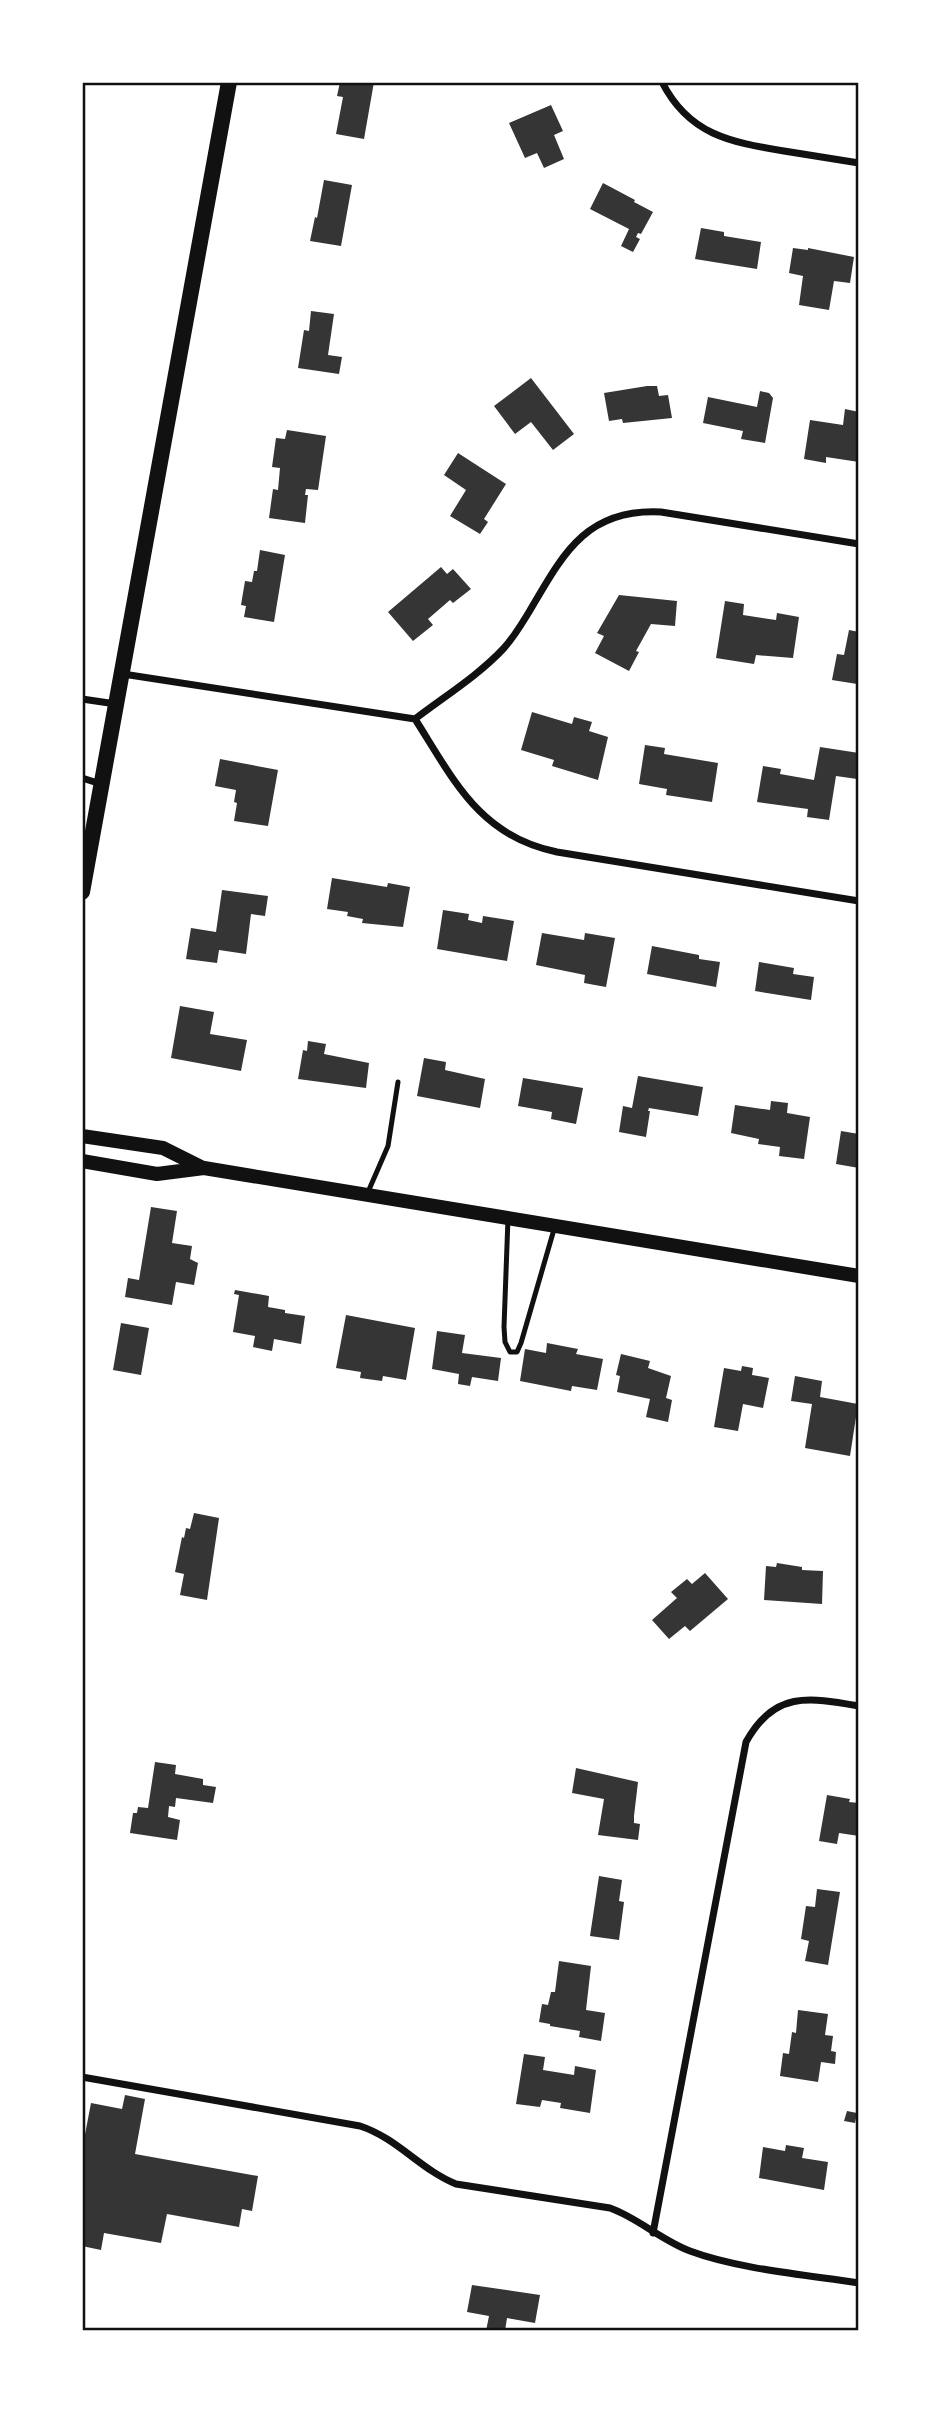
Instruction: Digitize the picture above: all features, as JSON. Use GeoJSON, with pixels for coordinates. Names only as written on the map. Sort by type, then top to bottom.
{"type":"FeatureCollection","features":[{"type":"Feature","properties":{"kind":"main road"},"geometry":{"type":"LineString","coordinates":[[82,892],[229,82]]}},
{"type":"Feature","properties":{"kind":"main road"},"geometry":{"type":"LineString","coordinates":[[82,1136],[163,1148],[204,1168],[859,1276]]}},
{"type":"Feature","properties":{"kind":"main road"},"geometry":{"type":"LineString","coordinates":[[82,1161],[157,1174],[204,1168]]}},
{"type":"Feature","properties":{"kind":"street"},"geometry":{"type":"LineString","coordinates":[[662,82],[687,116],[709,132],[728,140],[859,163]]}},
{"type":"Feature","properties":{"kind":"street"},"geometry":{"type":"LineString","coordinates":[[123,674],[415,719],[484,667],[504,648],[516,634],[566,551],[595,526],[613,518],[642,512],[661,512],[859,544]]}},
{"type":"Feature","properties":{"kind":"street"},"geometry":{"type":"LineString","coordinates":[[82,699],[117,704]]}},
{"type":"Feature","properties":{"kind":"street"},"geometry":{"type":"LineString","coordinates":[[415,719],[463,795],[475,809],[496,827],[529,845],[557,852],[859,901]]}},
{"type":"Feature","properties":{"kind":"street"},"geometry":{"type":"LineString","coordinates":[[82,778],[102,784]]}},
{"type":"Feature","properties":{"kind":"street"},"geometry":{"type":"LineString","coordinates":[[653,2233],[742,1751],[752,1729],[766,1714],[784,1704],[805,1699],[859,1706]]}},
{"type":"Feature","properties":{"kind":"street"},"geometry":{"type":"LineString","coordinates":[[82,2077],[360,2126],[382,2135],[436,2174],[456,2184],[610,2208],[628,2216],[670,2243],[711,2258],[859,2283]]}},
{"type":"Feature","properties":{"kind":"lane"},"geometry":{"type":"LineString","coordinates":[[367,1195],[388,1146],[398,1082]]}},
{"type":"Feature","properties":{"kind":"lane"},"geometry":{"type":"LineString","coordinates":[[508,1218],[503,1327],[505,1342],[510,1352],[517,1352],[521,1343],[555,1226]]}},
{"type":"Feature","properties":{"kind":"building"},"geometry":{"type":"Polygon","coordinates":[[[340,82],[374,82],[364,139],[336,134],[343,97],[337,96],[340,82]]]}},
{"type":"Feature","properties":{"kind":"building"},"geometry":{"type":"Polygon","coordinates":[[[551,105],[563,131],[554,135],[564,159],[544,168],[537,153],[525,158],[509,123],[551,105]]]}},
{"type":"Feature","properties":{"kind":"building"},"geometry":{"type":"Polygon","coordinates":[[[324,180],[352,185],[341,246],[310,241],[324,180]]]}},
{"type":"Feature","properties":{"kind":"building"},"geometry":{"type":"Polygon","coordinates":[[[603,183],[653,212],[641,234],[638,233],[636,237],[640,239],[633,252],[621,246],[629,229],[590,209],[603,183]]]}},
{"type":"Feature","properties":{"kind":"building"},"geometry":{"type":"Polygon","coordinates":[[[701,228],[724,232],[724,236],[761,242],[757,269],[695,259],[701,228]]]}},
{"type":"Feature","properties":{"kind":"building"},"geometry":{"type":"Polygon","coordinates":[[[793,248],[808,248],[854,257],[850,283],[834,281],[829,310],[799,305],[803,276],[789,273],[793,248]]]}},
{"type":"Feature","properties":{"kind":"building"},"geometry":{"type":"Polygon","coordinates":[[[311,311],[334,314],[328,355],[342,357],[339,374],[298,368],[304,330],[309,331],[311,311]]]}},
{"type":"Feature","properties":{"kind":"building"},"geometry":{"type":"Polygon","coordinates":[[[531,378],[574,434],[553,450],[531,422],[515,434],[494,406],[531,378]]]}},
{"type":"Feature","properties":{"kind":"building"},"geometry":{"type":"Polygon","coordinates":[[[657,386],[659,396],[668,395],[672,418],[623,423],[622,419],[609,421],[604,393],[657,386]]]}},
{"type":"Feature","properties":{"kind":"building"},"geometry":{"type":"Polygon","coordinates":[[[760,391],[769,393],[773,398],[765,443],[741,439],[743,431],[703,423],[708,397],[757,407],[760,391]]]}},
{"type":"Feature","properties":{"kind":"building"},"geometry":{"type":"Polygon","coordinates":[[[845,409],[859,412],[859,462],[826,457],[826,463],[804,459],[810,420],[843,425],[845,409]]]}},
{"type":"Feature","properties":{"kind":"building"},"geometry":{"type":"Polygon","coordinates":[[[287,430],[326,436],[318,490],[306,489],[305,495],[308,495],[305,523],[269,518],[273,489],[278,490],[280,468],[272,467],[276,438],[285,439],[287,430]]]}},
{"type":"Feature","properties":{"kind":"building"},"geometry":{"type":"Polygon","coordinates":[[[458,453],[506,484],[484,519],[488,522],[480,534],[450,516],[466,490],[444,475],[458,453]]]}},
{"type":"Feature","properties":{"kind":"building"},"geometry":{"type":"Polygon","coordinates":[[[260,550],[285,555],[274,622],[244,617],[246,606],[241,605],[245,581],[252,582],[254,571],[257,571],[260,550]]]}},
{"type":"Feature","properties":{"kind":"building"},"geometry":{"type":"Polygon","coordinates":[[[441,567],[447,574],[453,569],[471,589],[453,603],[450,600],[428,619],[433,625],[413,641],[388,612],[441,567]]]}},
{"type":"Feature","properties":{"kind":"building"},"geometry":{"type":"Polygon","coordinates":[[[619,595],[677,601],[675,626],[651,624],[636,651],[639,652],[629,671],[595,653],[604,636],[597,633],[619,595]]]}},
{"type":"Feature","properties":{"kind":"building"},"geometry":{"type":"Polygon","coordinates":[[[725,601],[744,604],[743,615],[776,620],[777,613],[799,617],[793,658],[756,655],[754,664],[716,658],[725,601]]]}},
{"type":"Feature","properties":{"kind":"building"},"geometry":{"type":"Polygon","coordinates":[[[849,630],[859,632],[857,684],[832,680],[837,654],[844,655],[849,630]]]}},
{"type":"Feature","properties":{"kind":"building"},"geometry":{"type":"Polygon","coordinates":[[[532,712],[572,724],[574,717],[592,722],[589,731],[608,737],[598,780],[552,766],[554,760],[521,750],[532,712]]]}},
{"type":"Feature","properties":{"kind":"building"},"geometry":{"type":"Polygon","coordinates":[[[645,745],[665,748],[664,754],[718,763],[712,802],[666,795],[667,789],[639,784],[645,745]]]}},
{"type":"Feature","properties":{"kind":"building"},"geometry":{"type":"Polygon","coordinates":[[[820,747],[859,753],[857,779],[836,776],[829,820],[807,817],[808,809],[757,802],[763,766],[781,769],[780,774],[814,780],[820,747]]]}},
{"type":"Feature","properties":{"kind":"building"},"geometry":{"type":"Polygon","coordinates":[[[220,759],[278,770],[268,826],[234,821],[236,790],[215,786],[220,759]]]}},
{"type":"Feature","properties":{"kind":"building"},"geometry":{"type":"Polygon","coordinates":[[[332,878],[387,887],[388,883],[410,887],[403,927],[362,923],[363,919],[347,916],[348,912],[327,909],[332,878]]]}},
{"type":"Feature","properties":{"kind":"building"},"geometry":{"type":"Polygon","coordinates":[[[222,890],[268,896],[265,916],[251,914],[246,954],[219,950],[217,963],[186,959],[191,928],[216,932],[222,890]]]}},
{"type":"Feature","properties":{"kind":"building"},"geometry":{"type":"Polygon","coordinates":[[[443,910],[469,914],[468,920],[482,923],[483,916],[514,921],[507,961],[437,949],[443,910]]]}},
{"type":"Feature","properties":{"kind":"building"},"geometry":{"type":"Polygon","coordinates":[[[542,933],[584,940],[585,933],[615,938],[606,987],[584,983],[585,975],[536,965],[542,933]]]}},
{"type":"Feature","properties":{"kind":"building"},"geometry":{"type":"Polygon","coordinates":[[[652,946],[720,962],[716,987],[647,974],[652,946]]]}},
{"type":"Feature","properties":{"kind":"building"},"geometry":{"type":"Polygon","coordinates":[[[759,962],[794,968],[793,974],[814,977],[811,1000],[755,991],[759,962]]]}},
{"type":"Feature","properties":{"kind":"building"},"geometry":{"type":"Polygon","coordinates":[[[180,1006],[214,1012],[210,1034],[247,1040],[241,1071],[171,1058],[180,1006]]]}},
{"type":"Feature","properties":{"kind":"building"},"geometry":{"type":"Polygon","coordinates":[[[308,1041],[326,1044],[324,1054],[369,1063],[366,1088],[298,1079],[303,1050],[307,1051],[308,1041]]]}},
{"type":"Feature","properties":{"kind":"building"},"geometry":{"type":"Polygon","coordinates":[[[424,1058],[446,1062],[445,1070],[485,1079],[480,1108],[417,1096],[424,1058]]]}},
{"type":"Feature","properties":{"kind":"building"},"geometry":{"type":"Polygon","coordinates":[[[638,1076],[703,1087],[698,1116],[649,1108],[646,1137],[619,1132],[623,1106],[632,1108],[638,1076]]]}},
{"type":"Feature","properties":{"kind":"building"},"geometry":{"type":"Polygon","coordinates":[[[523,1078],[583,1088],[576,1124],[551,1119],[552,1112],[518,1106],[523,1078]]]}},
{"type":"Feature","properties":{"kind":"building"},"geometry":{"type":"Polygon","coordinates":[[[771,1101],[788,1103],[787,1113],[810,1117],[804,1159],[779,1156],[780,1147],[758,1144],[759,1139],[731,1133],[735,1105],[770,1110],[771,1101]]]}},
{"type":"Feature","properties":{"kind":"building"},"geometry":{"type":"Polygon","coordinates":[[[841,1131],[859,1134],[859,1168],[836,1164],[841,1131]]]}},
{"type":"Feature","properties":{"kind":"building"},"geometry":{"type":"Polygon","coordinates":[[[151,1207],[177,1211],[172,1243],[192,1246],[190,1259],[198,1263],[194,1285],[176,1282],[172,1305],[125,1297],[128,1278],[139,1280],[151,1207]]]}},
{"type":"Feature","properties":{"kind":"building"},"geometry":{"type":"Polygon","coordinates":[[[235,1290],[269,1296],[268,1307],[305,1316],[301,1344],[274,1339],[272,1351],[253,1347],[255,1336],[233,1332],[239,1295],[234,1294],[235,1290]]]}},
{"type":"Feature","properties":{"kind":"building"},"geometry":{"type":"Polygon","coordinates":[[[346,1315],[415,1328],[406,1380],[383,1376],[382,1381],[360,1378],[361,1372],[336,1368],[346,1315]]]}},
{"type":"Feature","properties":{"kind":"building"},"geometry":{"type":"Polygon","coordinates":[[[121,1323],[149,1328],[141,1375],[113,1370],[121,1323]]]}},
{"type":"Feature","properties":{"kind":"building"},"geometry":{"type":"Polygon","coordinates":[[[437,1331],[465,1335],[462,1353],[501,1358],[498,1381],[472,1377],[470,1386],[458,1384],[459,1374],[432,1369],[437,1331]]]}},
{"type":"Feature","properties":{"kind":"building"},"geometry":{"type":"Polygon","coordinates":[[[547,1343],[578,1349],[576,1354],[603,1359],[597,1390],[572,1386],[571,1391],[520,1381],[525,1349],[546,1353],[547,1343]]]}},
{"type":"Feature","properties":{"kind":"building"},"geometry":{"type":"Polygon","coordinates":[[[621,1354],[650,1361],[648,1368],[671,1376],[666,1398],[672,1400],[668,1422],[646,1417],[650,1399],[617,1392],[620,1376],[616,1375],[621,1354]]]}},
{"type":"Feature","properties":{"kind":"building"},"geometry":{"type":"Polygon","coordinates":[[[742,1366],[753,1368],[752,1375],[769,1378],[763,1408],[743,1404],[738,1431],[714,1427],[724,1368],[741,1371],[742,1366]]]}},
{"type":"Feature","properties":{"kind":"building"},"geometry":{"type":"Polygon","coordinates":[[[795,1376],[822,1381],[820,1397],[858,1404],[850,1456],[805,1448],[812,1404],[791,1401],[795,1376]]]}},
{"type":"Feature","properties":{"kind":"building"},"geometry":{"type":"Polygon","coordinates":[[[194,1513],[219,1518],[207,1600],[180,1595],[184,1574],[175,1572],[182,1537],[184,1538],[186,1528],[190,1529],[194,1513]]]}},
{"type":"Feature","properties":{"kind":"building"},"geometry":{"type":"Polygon","coordinates":[[[777,1563],[802,1567],[802,1570],[823,1571],[822,1604],[764,1600],[766,1566],[776,1567],[777,1563]]]}},
{"type":"Feature","properties":{"kind":"building"},"geometry":{"type":"Polygon","coordinates":[[[705,1573],[728,1599],[690,1631],[685,1626],[669,1639],[652,1620],[677,1598],[671,1592],[687,1579],[692,1584],[705,1573]]]}},
{"type":"Feature","properties":{"kind":"building"},"geometry":{"type":"Polygon","coordinates":[[[155,1762],[176,1765],[175,1774],[203,1779],[203,1785],[216,1787],[213,1803],[176,1798],[175,1807],[169,1806],[168,1817],[180,1820],[177,1840],[130,1833],[133,1813],[137,1813],[138,1807],[148,1808],[155,1762]]]}},
{"type":"Feature","properties":{"kind":"building"},"geometry":{"type":"Polygon","coordinates":[[[576,1768],[638,1782],[634,1823],[640,1824],[638,1840],[598,1835],[604,1799],[572,1793],[576,1768]]]}},
{"type":"Feature","properties":{"kind":"building"},"geometry":{"type":"Polygon","coordinates":[[[827,1795],[859,1803],[859,1836],[839,1833],[837,1844],[819,1841],[827,1795]]]}},
{"type":"Feature","properties":{"kind":"building"},"geometry":{"type":"Polygon","coordinates":[[[599,1876],[622,1880],[619,1901],[624,1902],[619,1940],[590,1936],[599,1876]]]}},
{"type":"Feature","properties":{"kind":"building"},"geometry":{"type":"Polygon","coordinates":[[[817,1889],[840,1892],[828,1965],[805,1961],[809,1941],[801,1939],[806,1906],[815,1907],[817,1889]]]}},
{"type":"Feature","properties":{"kind":"building"},"geometry":{"type":"Polygon","coordinates":[[[559,1961],[591,1966],[586,2010],[605,2013],[601,2041],[579,2037],[580,2031],[539,2022],[542,2004],[548,2005],[551,1992],[555,1992],[559,1961]]]}},
{"type":"Feature","properties":{"kind":"building"},"geometry":{"type":"Polygon","coordinates":[[[798,2010],[828,2014],[825,2035],[833,2036],[831,2051],[836,2052],[835,2064],[821,2062],[818,2082],[780,2076],[783,2053],[789,2054],[792,2032],[796,2033],[798,2010]]]}},
{"type":"Feature","properties":{"kind":"building"},"geometry":{"type":"Polygon","coordinates":[[[524,2054],[545,2057],[543,2070],[574,2075],[575,2066],[596,2070],[590,2113],[560,2108],[561,2103],[542,2100],[540,2107],[516,2104],[524,2054]]]}},
{"type":"Feature","properties":{"kind":"building"},"geometry":{"type":"Polygon","coordinates":[[[125,2095],[145,2099],[135,2154],[258,2176],[252,2211],[242,2209],[239,2227],[167,2214],[161,2243],[104,2233],[101,2250],[82,2246],[82,2150],[91,2103],[122,2109],[125,2095]]]}},
{"type":"Feature","properties":{"kind":"building"},"geometry":{"type":"Polygon","coordinates":[[[847,2111],[857,2113],[855,2123],[844,2121],[847,2111]]]}},
{"type":"Feature","properties":{"kind":"building"},"geometry":{"type":"Polygon","coordinates":[[[786,2145],[804,2148],[802,2158],[828,2162],[824,2190],[759,2178],[763,2147],[785,2151],[786,2145]]]}},
{"type":"Feature","properties":{"kind":"building"},"geometry":{"type":"Polygon","coordinates":[[[472,2285],[540,2295],[535,2323],[507,2318],[505,2331],[486,2331],[489,2316],[467,2312],[472,2285]]]}}]}
